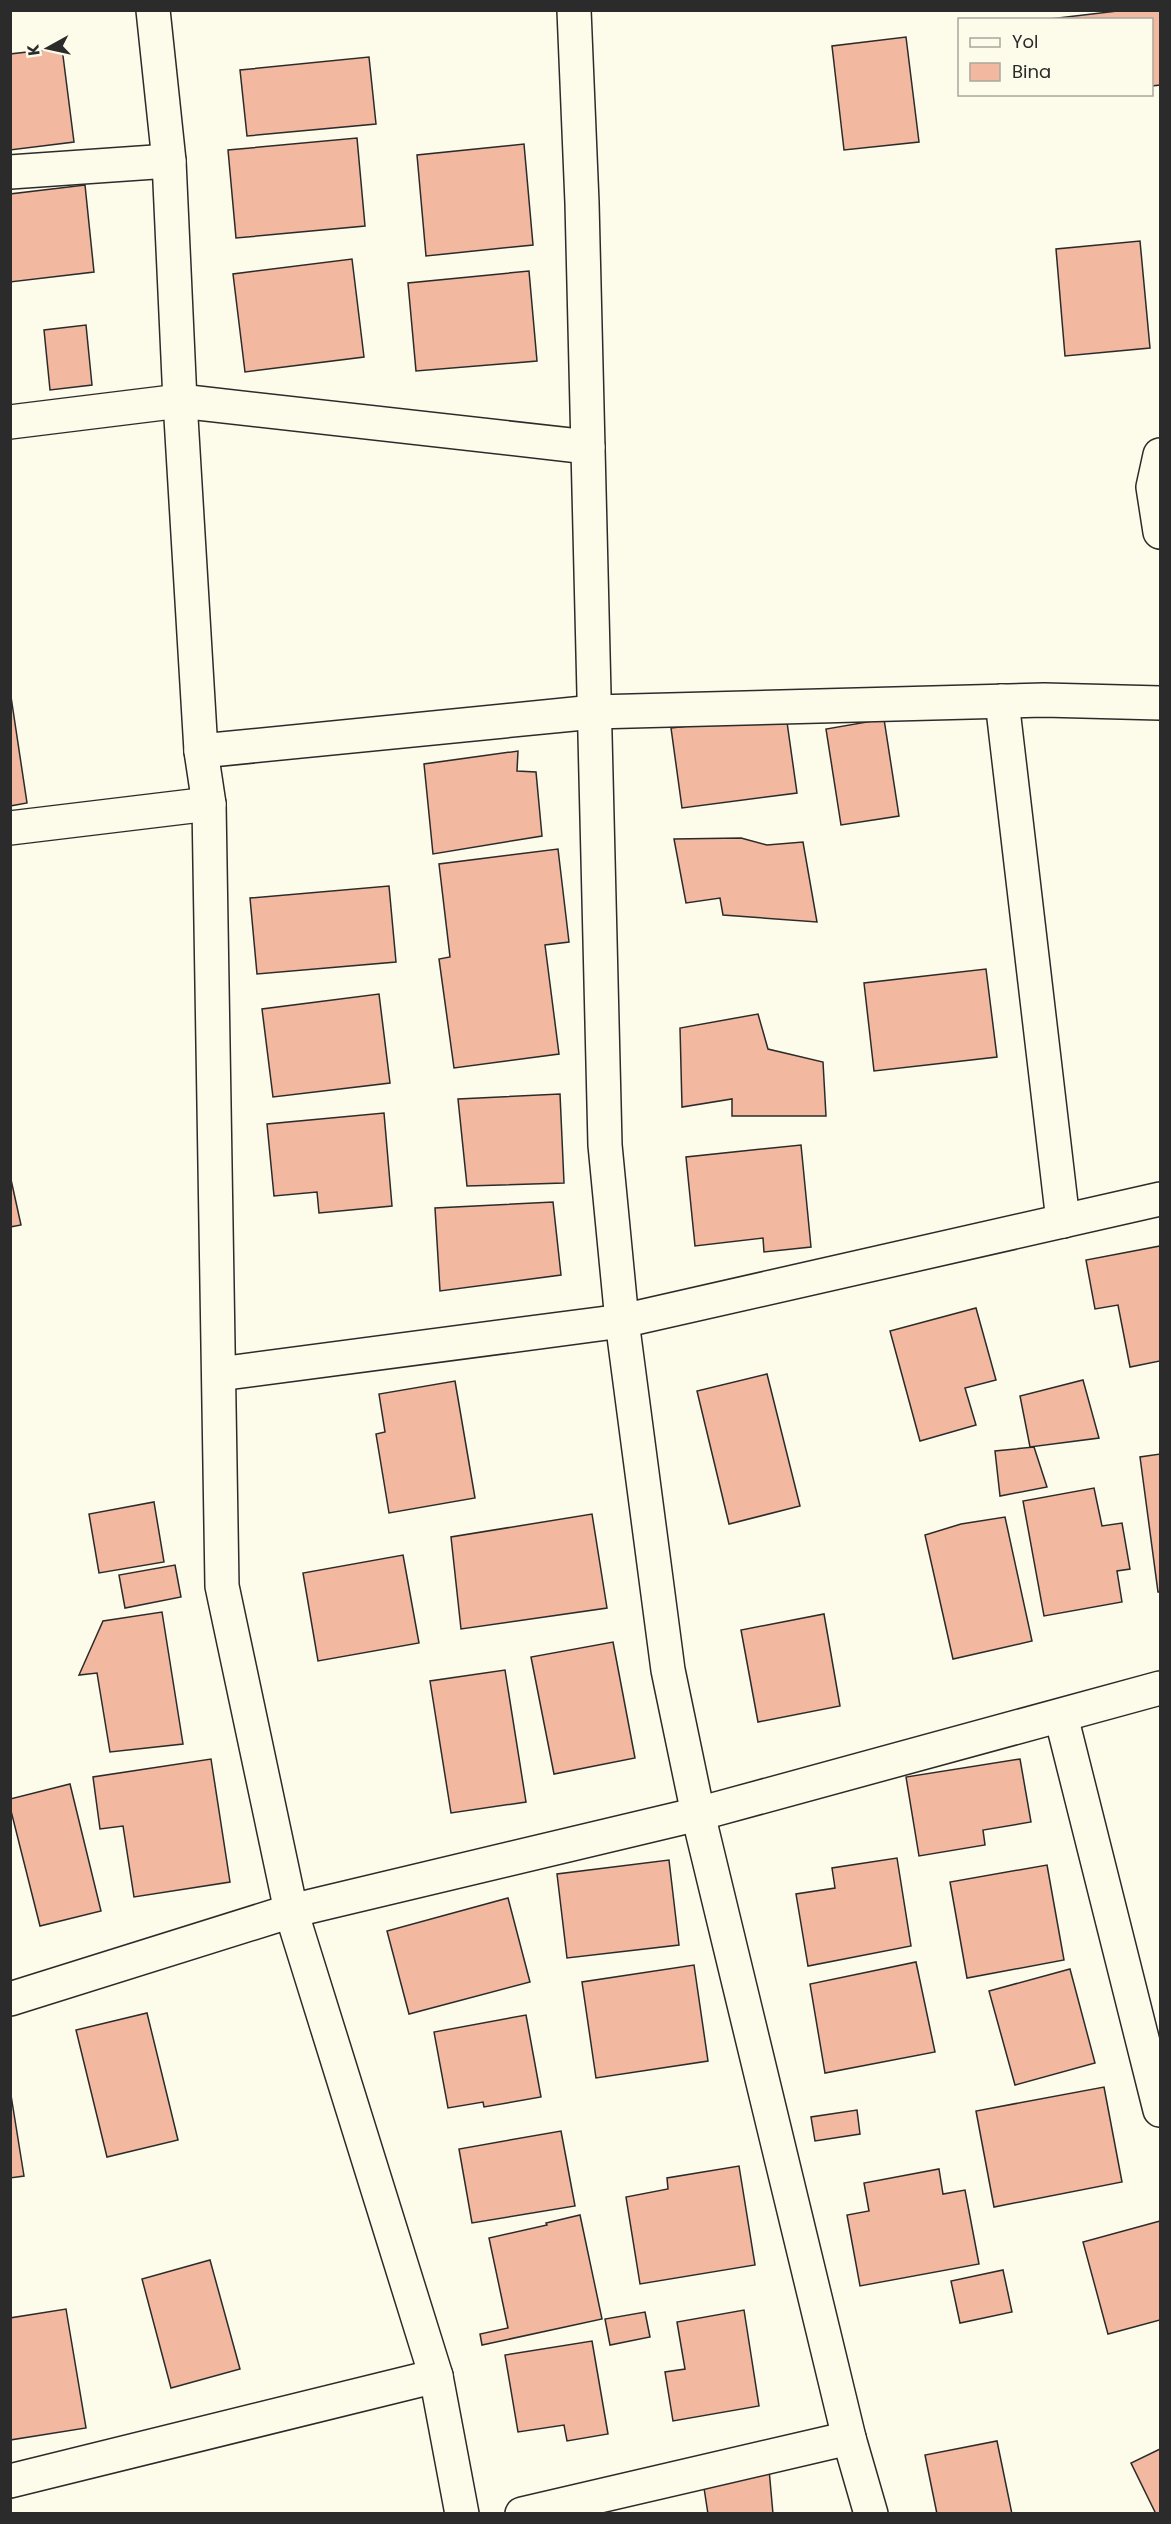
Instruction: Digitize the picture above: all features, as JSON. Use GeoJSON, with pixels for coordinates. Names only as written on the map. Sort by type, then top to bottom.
{"type":"FeatureCollection","features":[{"type":"Feature","properties":{"kind":"street"},"geometry":{"type":"LineString","coordinates":[[153,10],[169,161],[180,401],[201,751],[209,804],[222,1586],[291,1911],[436,2376],[462,2514]]}},
{"type":"Feature","properties":{"kind":"street"},"geometry":{"type":"LineString","coordinates":[[574,10],[588,447],[605,1145],[622,1321],[668,1670],[698,1814],[849,2438],[871,2514]]}},
{"type":"Feature","properties":{"kind":"street"},"geometry":{"type":"LineString","coordinates":[[10,172],[169,161]]}},
{"type":"Feature","properties":{"kind":"street"},"geometry":{"type":"LineString","coordinates":[[10,422],[180,401],[588,447]]}},
{"type":"Feature","properties":{"kind":"street"},"geometry":{"type":"LineString","coordinates":[[1161,455],[1153,487],[1161,532]]}},
{"type":"Feature","properties":{"kind":"street"},"geometry":{"type":"LineString","coordinates":[[201,751],[594,712],[1002,701],[1161,703]]}},
{"type":"Feature","properties":{"kind":"street"},"geometry":{"type":"LineString","coordinates":[[1002,701],[1063,1221]]}},
{"type":"Feature","properties":{"kind":"street"},"geometry":{"type":"LineString","coordinates":[[10,828],[209,804]]}},
{"type":"Feature","properties":{"kind":"street"},"geometry":{"type":"LineString","coordinates":[[219,1374],[622,1321],[1161,1199]]}},
{"type":"Feature","properties":{"kind":"street"},"geometry":{"type":"LineString","coordinates":[[10,1999],[291,1911],[698,1814],[1161,1688]]}},
{"type":"Feature","properties":{"kind":"street"},"geometry":{"type":"LineString","coordinates":[[1061,1716],[1161,2110]]}},
{"type":"Feature","properties":{"kind":"street"},"geometry":{"type":"LineString","coordinates":[[10,2481],[436,2376]]}},
{"type":"Feature","properties":{"kind":"street"},"geometry":{"type":"LineString","coordinates":[[522,2514],[849,2438]]}},
{"type":"Feature","properties":{"kind":"building"},"geometry":{"type":"Polygon","coordinates":[[[1126,10],[1160,10],[1160,85],[1153,86],[1153,18],[1058,18],[1126,10]]]}},
{"type":"Feature","properties":{"kind":"building"},"geometry":{"type":"Polygon","coordinates":[[[906,37],[919,142],[844,150],[832,46],[906,37]]]}},
{"type":"Feature","properties":{"kind":"building"},"geometry":{"type":"Polygon","coordinates":[[[62,48],[74,142],[10,150],[10,54],[62,48]]]}},
{"type":"Feature","properties":{"kind":"building"},"geometry":{"type":"Polygon","coordinates":[[[369,57],[376,124],[247,136],[240,70],[369,57]]]}},
{"type":"Feature","properties":{"kind":"building"},"geometry":{"type":"Polygon","coordinates":[[[357,138],[365,226],[236,238],[228,150],[357,138]]]}},
{"type":"Feature","properties":{"kind":"building"},"geometry":{"type":"Polygon","coordinates":[[[524,144],[533,245],[426,256],[417,155],[524,144]]]}},
{"type":"Feature","properties":{"kind":"building"},"geometry":{"type":"Polygon","coordinates":[[[85,185],[94,272],[10,282],[10,194],[85,185]]]}},
{"type":"Feature","properties":{"kind":"building"},"geometry":{"type":"Polygon","coordinates":[[[1140,241],[1150,348],[1065,356],[1056,249],[1140,241]]]}},
{"type":"Feature","properties":{"kind":"building"},"geometry":{"type":"Polygon","coordinates":[[[352,259],[364,357],[245,372],[233,274],[352,259]]]}},
{"type":"Feature","properties":{"kind":"building"},"geometry":{"type":"Polygon","coordinates":[[[529,271],[537,361],[416,371],[408,283],[529,271]]]}},
{"type":"Feature","properties":{"kind":"building"},"geometry":{"type":"Polygon","coordinates":[[[86,325],[92,385],[50,390],[44,330],[86,325]]]}},
{"type":"Feature","properties":{"kind":"building"},"geometry":{"type":"Polygon","coordinates":[[[10,690],[27,803],[10,806],[10,690]]]}},
{"type":"Feature","properties":{"kind":"building"},"geometry":{"type":"Polygon","coordinates":[[[786,715],[797,793],[682,808],[671,728],[786,715]]]}},
{"type":"Feature","properties":{"kind":"building"},"geometry":{"type":"Polygon","coordinates":[[[884,719],[899,816],[841,825],[826,729],[884,719]]]}},
{"type":"Feature","properties":{"kind":"building"},"geometry":{"type":"Polygon","coordinates":[[[518,751],[517,771],[536,772],[542,836],[433,854],[424,764],[518,751]]]}},
{"type":"Feature","properties":{"kind":"building"},"geometry":{"type":"Polygon","coordinates":[[[741,838],[767,845],[803,842],[817,922],[723,915],[720,898],[686,903],[674,839],[741,838]]]}},
{"type":"Feature","properties":{"kind":"building"},"geometry":{"type":"Polygon","coordinates":[[[558,849],[569,942],[545,945],[559,1054],[454,1068],[439,959],[450,957],[439,864],[558,849]]]}},
{"type":"Feature","properties":{"kind":"building"},"geometry":{"type":"Polygon","coordinates":[[[389,886],[396,962],[257,974],[250,898],[389,886]]]}},
{"type":"Feature","properties":{"kind":"building"},"geometry":{"type":"Polygon","coordinates":[[[986,969],[997,1057],[874,1071],[864,983],[986,969]]]}},
{"type":"Feature","properties":{"kind":"building"},"geometry":{"type":"Polygon","coordinates":[[[379,994],[390,1083],[273,1097],[262,1009],[379,994]]]}},
{"type":"Feature","properties":{"kind":"building"},"geometry":{"type":"Polygon","coordinates":[[[758,1014],[768,1049],[823,1062],[826,1116],[732,1116],[732,1099],[682,1107],[680,1028],[758,1014]]]}},
{"type":"Feature","properties":{"kind":"building"},"geometry":{"type":"Polygon","coordinates":[[[560,1094],[564,1183],[467,1186],[458,1099],[560,1094]]]}},
{"type":"Feature","properties":{"kind":"building"},"geometry":{"type":"Polygon","coordinates":[[[384,1113],[392,1206],[319,1213],[317,1192],[274,1196],[267,1124],[384,1113]]]}},
{"type":"Feature","properties":{"kind":"building"},"geometry":{"type":"Polygon","coordinates":[[[801,1145],[811,1247],[764,1252],[763,1238],[695,1246],[686,1157],[801,1145]]]}},
{"type":"Feature","properties":{"kind":"building"},"geometry":{"type":"Polygon","coordinates":[[[10,1175],[21,1225],[10,1227],[10,1175]]]}},
{"type":"Feature","properties":{"kind":"building"},"geometry":{"type":"Polygon","coordinates":[[[553,1202],[561,1275],[440,1291],[435,1208],[553,1202]]]}},
{"type":"Feature","properties":{"kind":"building"},"geometry":{"type":"Polygon","coordinates":[[[1160,1246],[1160,1361],[1130,1367],[1118,1305],[1095,1309],[1086,1260],[1160,1246]]]}},
{"type":"Feature","properties":{"kind":"building"},"geometry":{"type":"Polygon","coordinates":[[[976,1308],[996,1380],[965,1388],[976,1425],[920,1441],[890,1331],[976,1308]]]}},
{"type":"Feature","properties":{"kind":"building"},"geometry":{"type":"Polygon","coordinates":[[[767,1374],[800,1506],[729,1524],[697,1391],[767,1374]]]}},
{"type":"Feature","properties":{"kind":"building"},"geometry":{"type":"Polygon","coordinates":[[[1083,1380],[1099,1438],[1030,1447],[1020,1396],[1083,1380]]]}},
{"type":"Feature","properties":{"kind":"building"},"geometry":{"type":"Polygon","coordinates":[[[455,1381],[475,1498],[389,1513],[376,1434],[385,1432],[379,1394],[455,1381]]]}},
{"type":"Feature","properties":{"kind":"building"},"geometry":{"type":"Polygon","coordinates":[[[1034,1447],[1047,1487],[1000,1496],[995,1451],[1034,1447]]]}},
{"type":"Feature","properties":{"kind":"building"},"geometry":{"type":"Polygon","coordinates":[[[1160,1454],[1160,1592],[1158,1592],[1140,1457],[1160,1454]]]}},
{"type":"Feature","properties":{"kind":"building"},"geometry":{"type":"Polygon","coordinates":[[[1094,1488],[1102,1526],[1122,1523],[1130,1569],[1117,1571],[1122,1602],[1044,1616],[1023,1501],[1094,1488]]]}},
{"type":"Feature","properties":{"kind":"building"},"geometry":{"type":"Polygon","coordinates":[[[154,1502],[164,1562],[99,1573],[89,1514],[154,1502]]]}},
{"type":"Feature","properties":{"kind":"building"},"geometry":{"type":"Polygon","coordinates":[[[592,1514],[607,1608],[461,1629],[451,1537],[592,1514]]]}},
{"type":"Feature","properties":{"kind":"building"},"geometry":{"type":"Polygon","coordinates":[[[1005,1517],[1032,1641],[953,1659],[925,1535],[961,1524],[1005,1517]]]}},
{"type":"Feature","properties":{"kind":"building"},"geometry":{"type":"Polygon","coordinates":[[[403,1555],[419,1643],[318,1661],[303,1573],[403,1555]]]}},
{"type":"Feature","properties":{"kind":"building"},"geometry":{"type":"Polygon","coordinates":[[[175,1565],[181,1597],[125,1608],[119,1575],[175,1565]]]}},
{"type":"Feature","properties":{"kind":"building"},"geometry":{"type":"Polygon","coordinates":[[[162,1612],[183,1744],[110,1752],[97,1673],[79,1675],[103,1621],[162,1612]]]}},
{"type":"Feature","properties":{"kind":"building"},"geometry":{"type":"Polygon","coordinates":[[[824,1614],[840,1706],[758,1722],[741,1630],[824,1614]]]}},
{"type":"Feature","properties":{"kind":"building"},"geometry":{"type":"Polygon","coordinates":[[[613,1642],[635,1758],[554,1774],[531,1657],[613,1642]]]}},
{"type":"Feature","properties":{"kind":"building"},"geometry":{"type":"Polygon","coordinates":[[[505,1670],[526,1802],[451,1813],[430,1681],[505,1670]]]}},
{"type":"Feature","properties":{"kind":"building"},"geometry":{"type":"Polygon","coordinates":[[[211,1759],[230,1882],[134,1897],[123,1826],[100,1829],[93,1777],[211,1759]]]}},
{"type":"Feature","properties":{"kind":"building"},"geometry":{"type":"Polygon","coordinates":[[[1020,1759],[1031,1822],[983,1830],[985,1845],[919,1856],[906,1777],[1020,1759]]]}},
{"type":"Feature","properties":{"kind":"building"},"geometry":{"type":"Polygon","coordinates":[[[70,1784],[101,1911],[40,1926],[10,1807],[10,1799],[70,1784]]]}},
{"type":"Feature","properties":{"kind":"building"},"geometry":{"type":"Polygon","coordinates":[[[897,1858],[911,1946],[808,1966],[796,1894],[835,1888],[832,1868],[897,1858]]]}},
{"type":"Feature","properties":{"kind":"building"},"geometry":{"type":"Polygon","coordinates":[[[669,1860],[679,1945],[567,1958],[557,1874],[669,1860]]]}},
{"type":"Feature","properties":{"kind":"building"},"geometry":{"type":"Polygon","coordinates":[[[1047,1865],[1064,1960],[967,1978],[950,1882],[1047,1865]]]}},
{"type":"Feature","properties":{"kind":"building"},"geometry":{"type":"Polygon","coordinates":[[[508,1898],[530,1982],[409,2014],[387,1931],[508,1898]]]}},
{"type":"Feature","properties":{"kind":"building"},"geometry":{"type":"Polygon","coordinates":[[[916,1962],[935,2052],[825,2073],[810,1984],[916,1962]]]}},
{"type":"Feature","properties":{"kind":"building"},"geometry":{"type":"Polygon","coordinates":[[[694,1965],[708,2061],[596,2078],[582,1982],[694,1965]]]}},
{"type":"Feature","properties":{"kind":"building"},"geometry":{"type":"Polygon","coordinates":[[[1070,1969],[1095,2063],[1015,2085],[989,1991],[1070,1969]]]}},
{"type":"Feature","properties":{"kind":"building"},"geometry":{"type":"Polygon","coordinates":[[[147,2013],[178,2140],[107,2157],[76,2030],[147,2013]]]}},
{"type":"Feature","properties":{"kind":"building"},"geometry":{"type":"Polygon","coordinates":[[[526,2015],[541,2097],[484,2107],[483,2102],[448,2108],[434,2032],[526,2015]]]}},
{"type":"Feature","properties":{"kind":"building"},"geometry":{"type":"Polygon","coordinates":[[[1104,2087],[1122,2182],[994,2207],[976,2111],[1104,2087]]]}},
{"type":"Feature","properties":{"kind":"building"},"geometry":{"type":"Polygon","coordinates":[[[10,2089],[24,2176],[10,2178],[10,2089]]]}},
{"type":"Feature","properties":{"kind":"building"},"geometry":{"type":"Polygon","coordinates":[[[857,2110],[860,2134],[815,2141],[811,2117],[857,2110]]]}},
{"type":"Feature","properties":{"kind":"building"},"geometry":{"type":"Polygon","coordinates":[[[561,2131],[575,2206],[472,2223],[459,2149],[561,2131]]]}},
{"type":"Feature","properties":{"kind":"building"},"geometry":{"type":"Polygon","coordinates":[[[739,2166],[755,2265],[640,2284],[626,2197],[668,2189],[667,2178],[739,2166]]]}},
{"type":"Feature","properties":{"kind":"building"},"geometry":{"type":"Polygon","coordinates":[[[939,2169],[943,2194],[965,2190],[979,2264],[860,2286],[847,2215],[869,2211],[864,2183],[939,2169]]]}},
{"type":"Feature","properties":{"kind":"building"},"geometry":{"type":"Polygon","coordinates":[[[580,2215],[602,2319],[482,2345],[480,2334],[508,2328],[489,2238],[580,2215]]]}},
{"type":"Feature","properties":{"kind":"building"},"geometry":{"type":"Polygon","coordinates":[[[1160,2221],[1160,2320],[1108,2334],[1083,2242],[1160,2221]]]}},
{"type":"Feature","properties":{"kind":"building"},"geometry":{"type":"Polygon","coordinates":[[[210,2260],[240,2369],[171,2388],[142,2279],[210,2260]]]}},
{"type":"Feature","properties":{"kind":"building"},"geometry":{"type":"Polygon","coordinates":[[[1003,2270],[1012,2312],[960,2323],[951,2281],[1003,2270]]]}},
{"type":"Feature","properties":{"kind":"building"},"geometry":{"type":"Polygon","coordinates":[[[66,2309],[86,2428],[10,2440],[10,2318],[66,2309]]]}},
{"type":"Feature","properties":{"kind":"building"},"geometry":{"type":"Polygon","coordinates":[[[744,2310],[759,2406],[673,2421],[665,2372],[685,2369],[677,2322],[744,2310]]]}},
{"type":"Feature","properties":{"kind":"building"},"geometry":{"type":"Polygon","coordinates":[[[645,2312],[650,2337],[610,2345],[605,2319],[645,2312]]]}},
{"type":"Feature","properties":{"kind":"building"},"geometry":{"type":"Polygon","coordinates":[[[592,2341],[608,2434],[567,2441],[564,2425],[518,2432],[505,2355],[592,2341]]]}},
{"type":"Feature","properties":{"kind":"building"},"geometry":{"type":"Polygon","coordinates":[[[997,2441],[1012,2514],[937,2514],[925,2455],[997,2441]]]}},
{"type":"Feature","properties":{"kind":"building"},"geometry":{"type":"Polygon","coordinates":[[[1160,2449],[1160,2514],[1156,2514],[1131,2463],[1160,2449]]]}},
{"type":"Feature","properties":{"kind":"building"},"geometry":{"type":"Polygon","coordinates":[[[769,2469],[773,2514],[708,2514],[702,2475],[769,2469]]]}}]}
